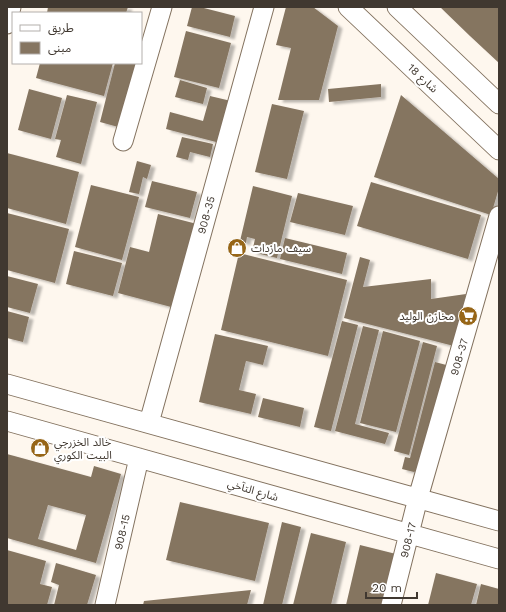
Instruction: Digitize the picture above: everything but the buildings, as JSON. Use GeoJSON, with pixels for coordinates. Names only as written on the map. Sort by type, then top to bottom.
{"type":"FeatureCollection","features":[{"type":"Feature","properties":{"kind":"street"},"geometry":{"type":"LineString","coordinates":[[7,24],[12,7]]}},
{"type":"Feature","properties":{"kind":"street"},"geometry":{"type":"LineString","coordinates":[[123,141],[162,7]]}},
{"type":"Feature","properties":{"kind":"street","name":"908-35"},"geometry":{"type":"LineString","coordinates":[[149,424],[264,7]]}},
{"type":"Feature","properties":{"kind":"street","name":"شارع 18"},"geometry":{"type":"LineString","coordinates":[[348,7],[499,150]]}},
{"type":"Feature","properties":{"kind":"street"},"geometry":{"type":"LineString","coordinates":[[397,7],[499,104]]}},
{"type":"Feature","properties":{"kind":"street","name":"908-37"},"geometry":{"type":"LineString","coordinates":[[418,498],[499,216]]}},
{"type":"Feature","properties":{"kind":"street"},"geometry":{"type":"LineString","coordinates":[[7,384],[499,521]]}},
{"type":"Feature","properties":{"kind":"street","name":"شارع التآخي"},"geometry":{"type":"LineString","coordinates":[[7,421],[499,559]]}},
{"type":"Feature","properties":{"kind":"street","name":"908-15"},"geometry":{"type":"LineString","coordinates":[[105,605],[139,458]]}},
{"type":"Feature","properties":{"kind":"street","name":"908-17"},"geometry":{"type":"LineString","coordinates":[[391,605],[418,498]]}},
{"type":"Feature","properties":{"kind":"place","name":"سيف مازدات"},"geometry":{"type":"Point","coordinates":[237,248]}},
{"type":"Feature","properties":{"kind":"place","name":"مخازن الوليد"},"geometry":{"type":"Point","coordinates":[468,316]}},
{"type":"Feature","properties":{"kind":"place","name":"خالد الخزرجي البيت الكوري"},"geometry":{"type":"Point","coordinates":[40,448]}}]}
